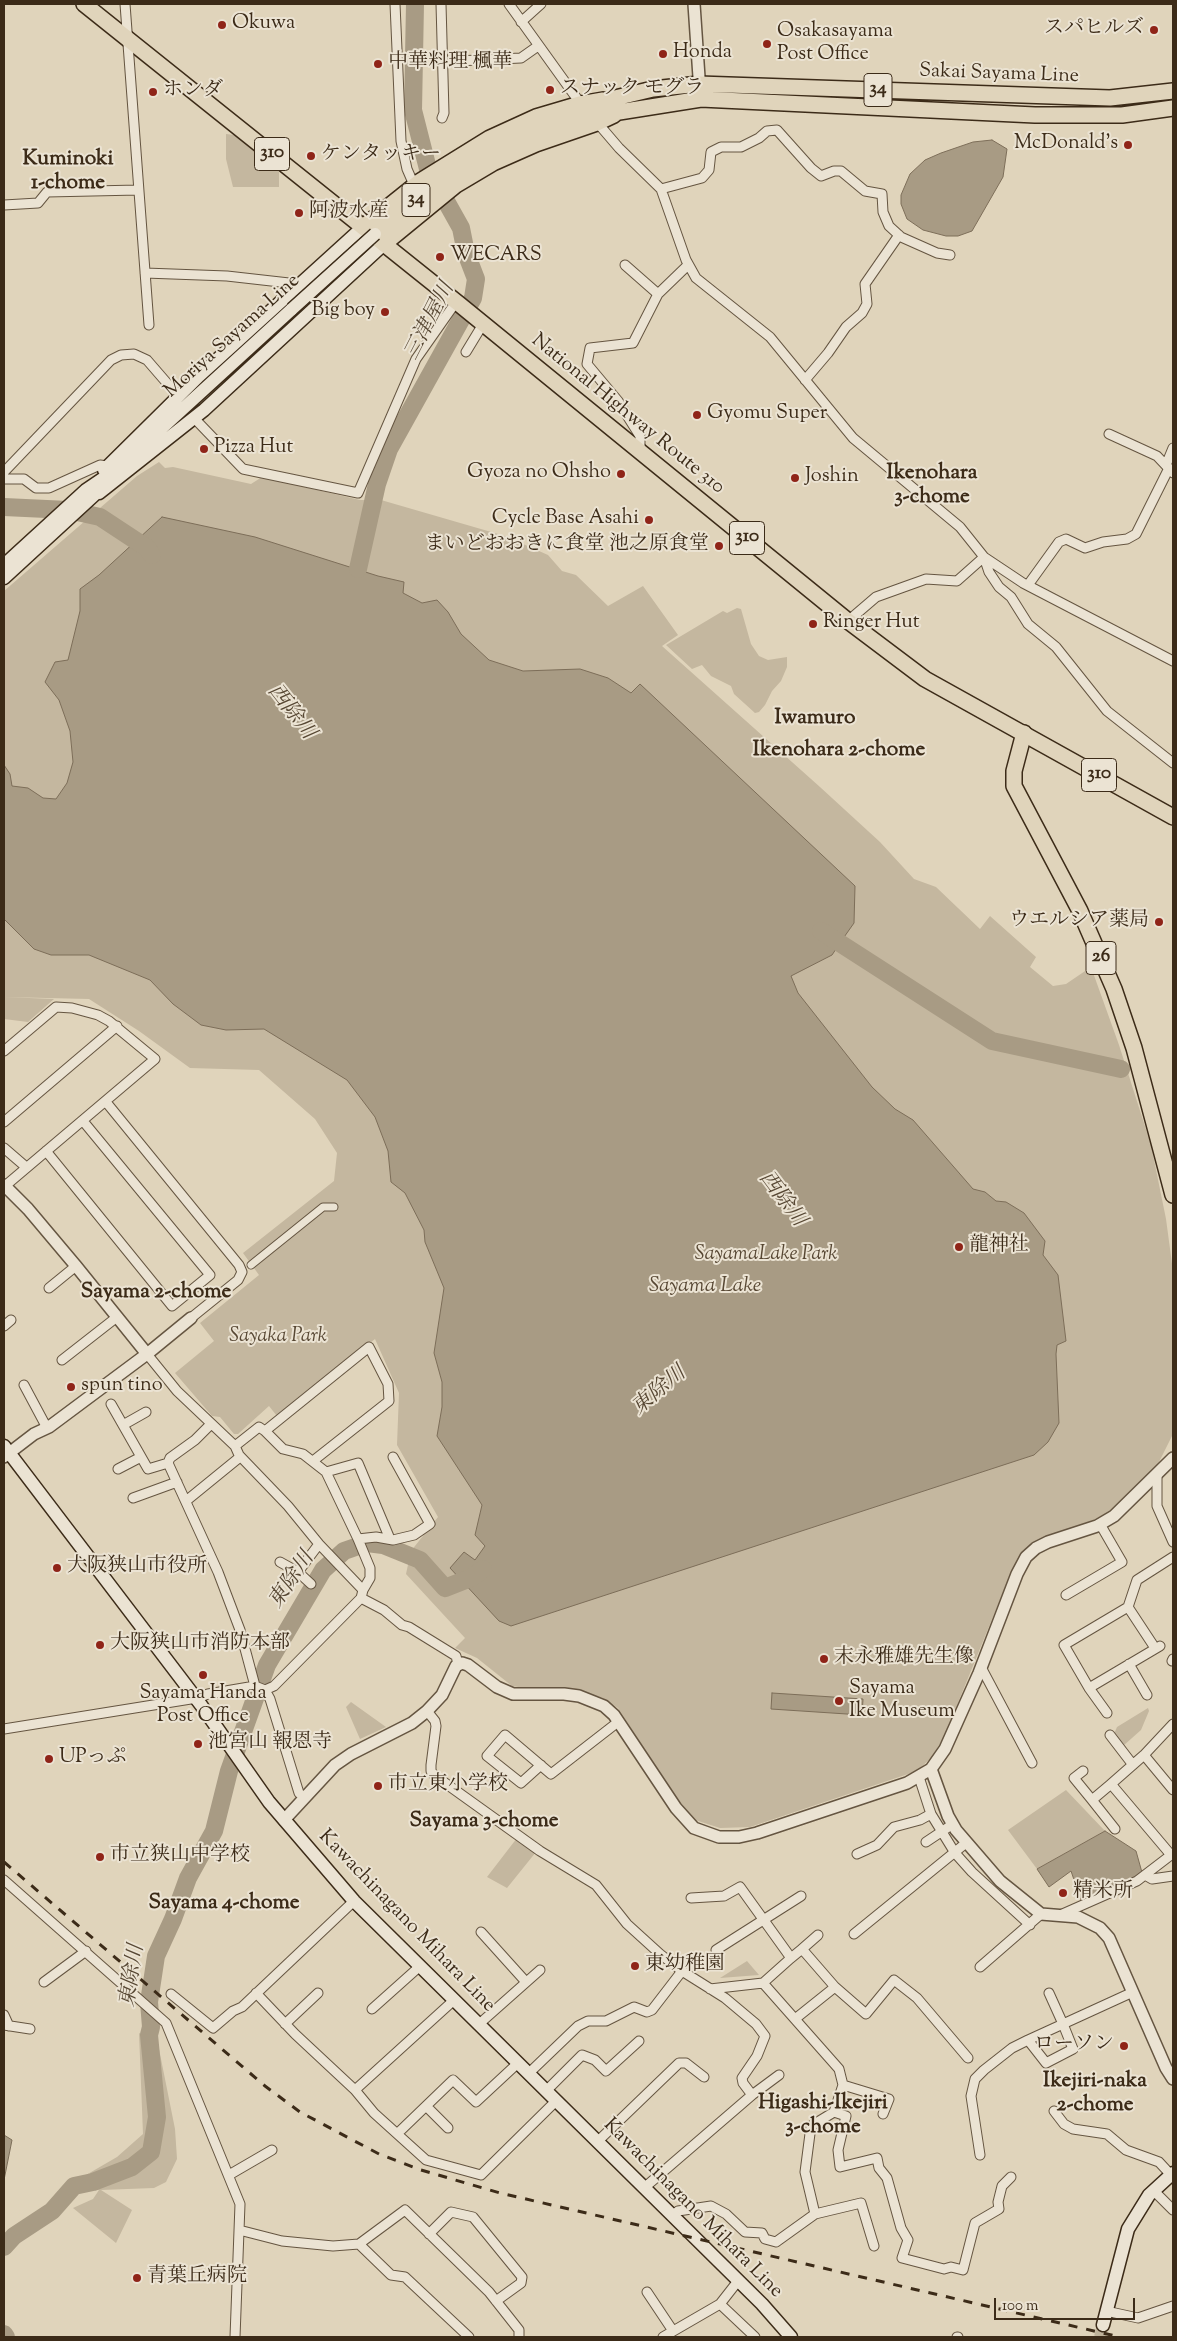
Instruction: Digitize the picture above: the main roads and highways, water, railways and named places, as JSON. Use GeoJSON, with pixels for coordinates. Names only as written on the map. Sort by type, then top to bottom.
{"type":"FeatureCollection","features":[{"type":"Feature","properties":{"kind":"main road","name":"National Highway Route 310"},"geometry":{"type":"LineString","coordinates":[[84,4],[374,235],[848,621],[925,679],[1173,817]]}},
{"type":"Feature","properties":{"kind":"main road","name":"Sakai Sayama Line"},"geometry":{"type":"LineString","coordinates":[[374,235],[431,188],[452,166],[588,113],[617,105],[653,89],[699,84],[1110,98],[1173,91]]}},
{"type":"Feature","properties":{"kind":"main road","name":"Sakai Sayama Line"},"geometry":{"type":"LineString","coordinates":[[617,105],[701,99],[1044,115],[1122,115],[1173,108]]}},
{"type":"Feature","properties":{"kind":"main road"},"geometry":{"type":"LineString","coordinates":[[113,467],[178,397],[295,290],[374,235],[431,204],[456,185],[493,163],[536,144],[588,113]]}},
{"type":"Feature","properties":{"kind":"main road"},"geometry":{"type":"LineString","coordinates":[[99,493],[194,418],[374,235],[417,183],[452,166]]}},
{"type":"Feature","properties":{"kind":"main road","name":"Moriya Sayama Line"},"geometry":{"type":"LineString","coordinates":[[4,578],[28,550],[86,490],[374,235]]}},
{"type":"Feature","properties":{"kind":"main road","name":"Moriya Sayama Line"},"geometry":{"type":"LineString","coordinates":[[4,566],[28,550],[99,493],[113,467]]}},
{"type":"Feature","properties":{"kind":"main road","name":"26"},"geometry":{"type":"LineString","coordinates":[[1024,733],[1014,771],[1014,786],[1080,911],[1114,989],[1171,1170],[1173,1194]]}},
{"type":"Feature","properties":{"kind":"main road","name":"Kawachinagano Mihara Line"},"geometry":{"type":"LineString","coordinates":[[6,1452],[197,1698],[284,1820],[354,1901],[453,2001],[762,2304],[791,2337]]}},
{"type":"Feature","properties":{"kind":"main road"},"geometry":{"type":"LineString","coordinates":[[1103,2325],[1128,2229],[1137,2212],[1154,2191],[1172,2174]]}},
{"type":"Feature","properties":{"kind":"water"},"geometry":{"type":"Polygon","coordinates":[[[992,140],[1007,149],[1003,177],[972,231],[958,236],[946,236],[923,230],[907,219],[901,204],[901,195],[910,174],[925,160],[973,142],[992,140]]]}},
{"type":"Feature","properties":{"kind":"water","name":"Sayama Lake"},"geometry":{"type":"Polygon","coordinates":[[[162,517],[255,537],[378,576],[404,582],[403,593],[422,603],[437,600],[448,612],[461,634],[489,660],[523,671],[580,669],[608,678],[631,693],[640,684],[855,886],[854,923],[832,955],[791,976],[798,993],[872,1087],[895,1109],[913,1120],[973,1189],[985,1192],[996,1201],[1006,1202],[1024,1213],[1045,1241],[1043,1255],[1058,1275],[1066,1341],[1057,1345],[1059,1423],[1048,1442],[1034,1455],[511,1626],[499,1621],[450,1568],[464,1552],[475,1560],[485,1546],[475,1535],[482,1505],[437,1436],[442,1407],[442,1382],[434,1353],[444,1288],[425,1242],[424,1230],[405,1193],[391,1182],[388,1151],[375,1117],[347,1080],[264,1029],[226,1030],[201,1025],[173,1004],[150,980],[89,955],[51,955],[34,949],[4,919],[4,765],[10,774],[12,786],[28,788],[43,798],[56,799],[67,783],[73,762],[70,731],[59,700],[45,682],[55,662],[68,660],[80,611],[80,589],[99,575],[162,517]]]}},
{"type":"Feature","properties":{"kind":"water"},"geometry":{"type":"Polygon","coordinates":[[[772,1693],[863,1699],[862,1715],[771,1709],[772,1693]]]}},
{"type":"Feature","properties":{"kind":"water"},"geometry":{"type":"Polygon","coordinates":[[[1105,1831],[1136,1851],[1143,1876],[1083,1906],[1071,1871],[1049,1887],[1037,1869],[1105,1831]]]}},
{"type":"Feature","properties":{"kind":"water"},"geometry":{"type":"Polygon","coordinates":[[[4,2135],[12,2140],[4,2180],[4,2135]]]}},
{"type":"Feature","properties":{"kind":"waterway","name":"三津屋川"},"geometry":{"type":"LineString","coordinates":[[358,569],[377,484],[389,449],[473,298],[476,279],[466,253],[461,228],[428,169],[413,110],[415,4]]}},
{"type":"Feature","properties":{"kind":"waterway","name":"西除川"},"geometry":{"type":"LineString","coordinates":[[4,507],[68,510],[100,517],[147,548],[152,555]]}},
{"type":"Feature","properties":{"kind":"waterway","name":"西除川"},"geometry":{"type":"LineString","coordinates":[[821,931],[992,1041],[1121,1069]]}},
{"type":"Feature","properties":{"kind":"waterway","name":"東除川"},"geometry":{"type":"LineString","coordinates":[[4,2247],[14,2236],[52,2211],[74,2186],[93,2182],[132,2167],[151,2152],[157,2117],[149,2035],[151,2027],[149,2002],[156,1956],[173,1919],[188,1878],[214,1831],[229,1771],[267,1665],[323,1570],[344,1551],[367,1543],[383,1545],[420,1560],[445,1588],[473,1577],[483,1569]]}},
{"type":"Feature","properties":{"kind":"tunnel"},"geometry":{"type":"LineString","coordinates":[[1100,2337],[1103,2325]]}},
{"type":"Feature","properties":{"kind":"railway"},"geometry":{"type":"LineString","coordinates":[[4,1862],[265,2086],[300,2112],[379,2154],[421,2170],[500,2193],[1120,2337]]}},
{"type":"Feature","properties":{"kind":"place","name":"Okuwa"},"geometry":{"type":"Point","coordinates":[222,25]}},
{"type":"Feature","properties":{"kind":"place","name":"スパヒルズ"},"geometry":{"type":"Point","coordinates":[1154,30]}},
{"type":"Feature","properties":{"kind":"place","name":"Osakasayama Post Office"},"geometry":{"type":"Point","coordinates":[767,44]}},
{"type":"Feature","properties":{"kind":"place","name":"Honda"},"geometry":{"type":"Point","coordinates":[663,54]}},
{"type":"Feature","properties":{"kind":"place","name":"中華料理 楓華"},"geometry":{"type":"Point","coordinates":[378,64]}},
{"type":"Feature","properties":{"kind":"place","name":"スナック モグラ"},"geometry":{"type":"Point","coordinates":[550,90]}},
{"type":"Feature","properties":{"kind":"place","name":"ホンダ"},"geometry":{"type":"Point","coordinates":[153,92]}},
{"type":"Feature","properties":{"kind":"place","name":"McDonald's"},"geometry":{"type":"Point","coordinates":[1128,145]}},
{"type":"Feature","properties":{"kind":"place","name":"ケンタッキー"},"geometry":{"type":"Point","coordinates":[311,156]}},
{"type":"Feature","properties":{"kind":"place","name":"阿波水産"},"geometry":{"type":"Point","coordinates":[299,213]}},
{"type":"Feature","properties":{"kind":"place","name":"WECARS"},"geometry":{"type":"Point","coordinates":[440,257]}},
{"type":"Feature","properties":{"kind":"place","name":"Big boy"},"geometry":{"type":"Point","coordinates":[385,312]}},
{"type":"Feature","properties":{"kind":"place","name":"Gyomu Super"},"geometry":{"type":"Point","coordinates":[697,415]}},
{"type":"Feature","properties":{"kind":"place","name":"Pizza Hut"},"geometry":{"type":"Point","coordinates":[204,449]}},
{"type":"Feature","properties":{"kind":"place","name":"Gyoza no Ohsho"},"geometry":{"type":"Point","coordinates":[621,474]}},
{"type":"Feature","properties":{"kind":"place","name":"Joshin"},"geometry":{"type":"Point","coordinates":[795,478]}},
{"type":"Feature","properties":{"kind":"place","name":"Cycle Base Asahi"},"geometry":{"type":"Point","coordinates":[649,520]}},
{"type":"Feature","properties":{"kind":"place","name":"まいどおおきに食堂 池之原食堂"},"geometry":{"type":"Point","coordinates":[719,546]}},
{"type":"Feature","properties":{"kind":"place","name":"Ringer Hut"},"geometry":{"type":"Point","coordinates":[813,624]}},
{"type":"Feature","properties":{"kind":"place","name":"ウエルシア薬局"},"geometry":{"type":"Point","coordinates":[1159,922]}},
{"type":"Feature","properties":{"kind":"place","name":"龍神社"},"geometry":{"type":"Point","coordinates":[959,1247]}},
{"type":"Feature","properties":{"kind":"place","name":"spun tino"},"geometry":{"type":"Point","coordinates":[71,1387]}},
{"type":"Feature","properties":{"kind":"place","name":"大阪狭山市役所"},"geometry":{"type":"Point","coordinates":[57,1568]}},
{"type":"Feature","properties":{"kind":"place","name":"大阪狭山市消防本部"},"geometry":{"type":"Point","coordinates":[100,1645]}},
{"type":"Feature","properties":{"kind":"place","name":"末永雅雄先生像"},"geometry":{"type":"Point","coordinates":[824,1659]}},
{"type":"Feature","properties":{"kind":"place","name":"Sayama Handa Post Office"},"geometry":{"type":"Point","coordinates":[203,1675]}},
{"type":"Feature","properties":{"kind":"place","name":"Sayama Ike Museum"},"geometry":{"type":"Point","coordinates":[839,1701]}},
{"type":"Feature","properties":{"kind":"place","name":"池宮山 報恩寺"},"geometry":{"type":"Point","coordinates":[198,1744]}},
{"type":"Feature","properties":{"kind":"place","name":"UPっぷ"},"geometry":{"type":"Point","coordinates":[49,1759]}},
{"type":"Feature","properties":{"kind":"place","name":"市立東小学校"},"geometry":{"type":"Point","coordinates":[378,1786]}},
{"type":"Feature","properties":{"kind":"place","name":"市立狭山中学校"},"geometry":{"type":"Point","coordinates":[100,1857]}},
{"type":"Feature","properties":{"kind":"place","name":"精米所"},"geometry":{"type":"Point","coordinates":[1063,1893]}},
{"type":"Feature","properties":{"kind":"place","name":"東幼稚園"},"geometry":{"type":"Point","coordinates":[635,1966]}},
{"type":"Feature","properties":{"kind":"place","name":"ローソン"},"geometry":{"type":"Point","coordinates":[1124,2046]}},
{"type":"Feature","properties":{"kind":"place","name":"青葉丘病院"},"geometry":{"type":"Point","coordinates":[137,2278]}},
{"type":"Feature","properties":{"kind":"district","name":"Kuminoki 1-chome"},"geometry":{"type":"Point","coordinates":[68,172]}},
{"type":"Feature","properties":{"kind":"district","name":"Ikenohara 3-chome"},"geometry":{"type":"Point","coordinates":[932,486]}},
{"type":"Feature","properties":{"kind":"district","name":"Iwamuro"},"geometry":{"type":"Point","coordinates":[815,719]}},
{"type":"Feature","properties":{"kind":"district","name":"Ikenohara 2-chome"},"geometry":{"type":"Point","coordinates":[839,751]}},
{"type":"Feature","properties":{"kind":"district","name":"Sayama 2-chome"},"geometry":{"type":"Point","coordinates":[156,1293]}},
{"type":"Feature","properties":{"kind":"district","name":"Sayama 3-chome"},"geometry":{"type":"Point","coordinates":[484,1822]}},
{"type":"Feature","properties":{"kind":"district","name":"Sayama 4-chome"},"geometry":{"type":"Point","coordinates":[224,1904]}},
{"type":"Feature","properties":{"kind":"district","name":"Ikejiri-naka 2-chome"},"geometry":{"type":"Point","coordinates":[1095,2094]}},
{"type":"Feature","properties":{"kind":"district","name":"Higashi-Ikejiri 3-chome"},"geometry":{"type":"Point","coordinates":[823,2116]}},
{"type":"Feature","properties":{"kind":"park label","name":"SayamaLake Park"},"geometry":{"type":"Point","coordinates":[766,1256]}},
{"type":"Feature","properties":{"kind":"park label","name":"Sayaka Park"},"geometry":{"type":"Point","coordinates":[278,1338]}}]}
